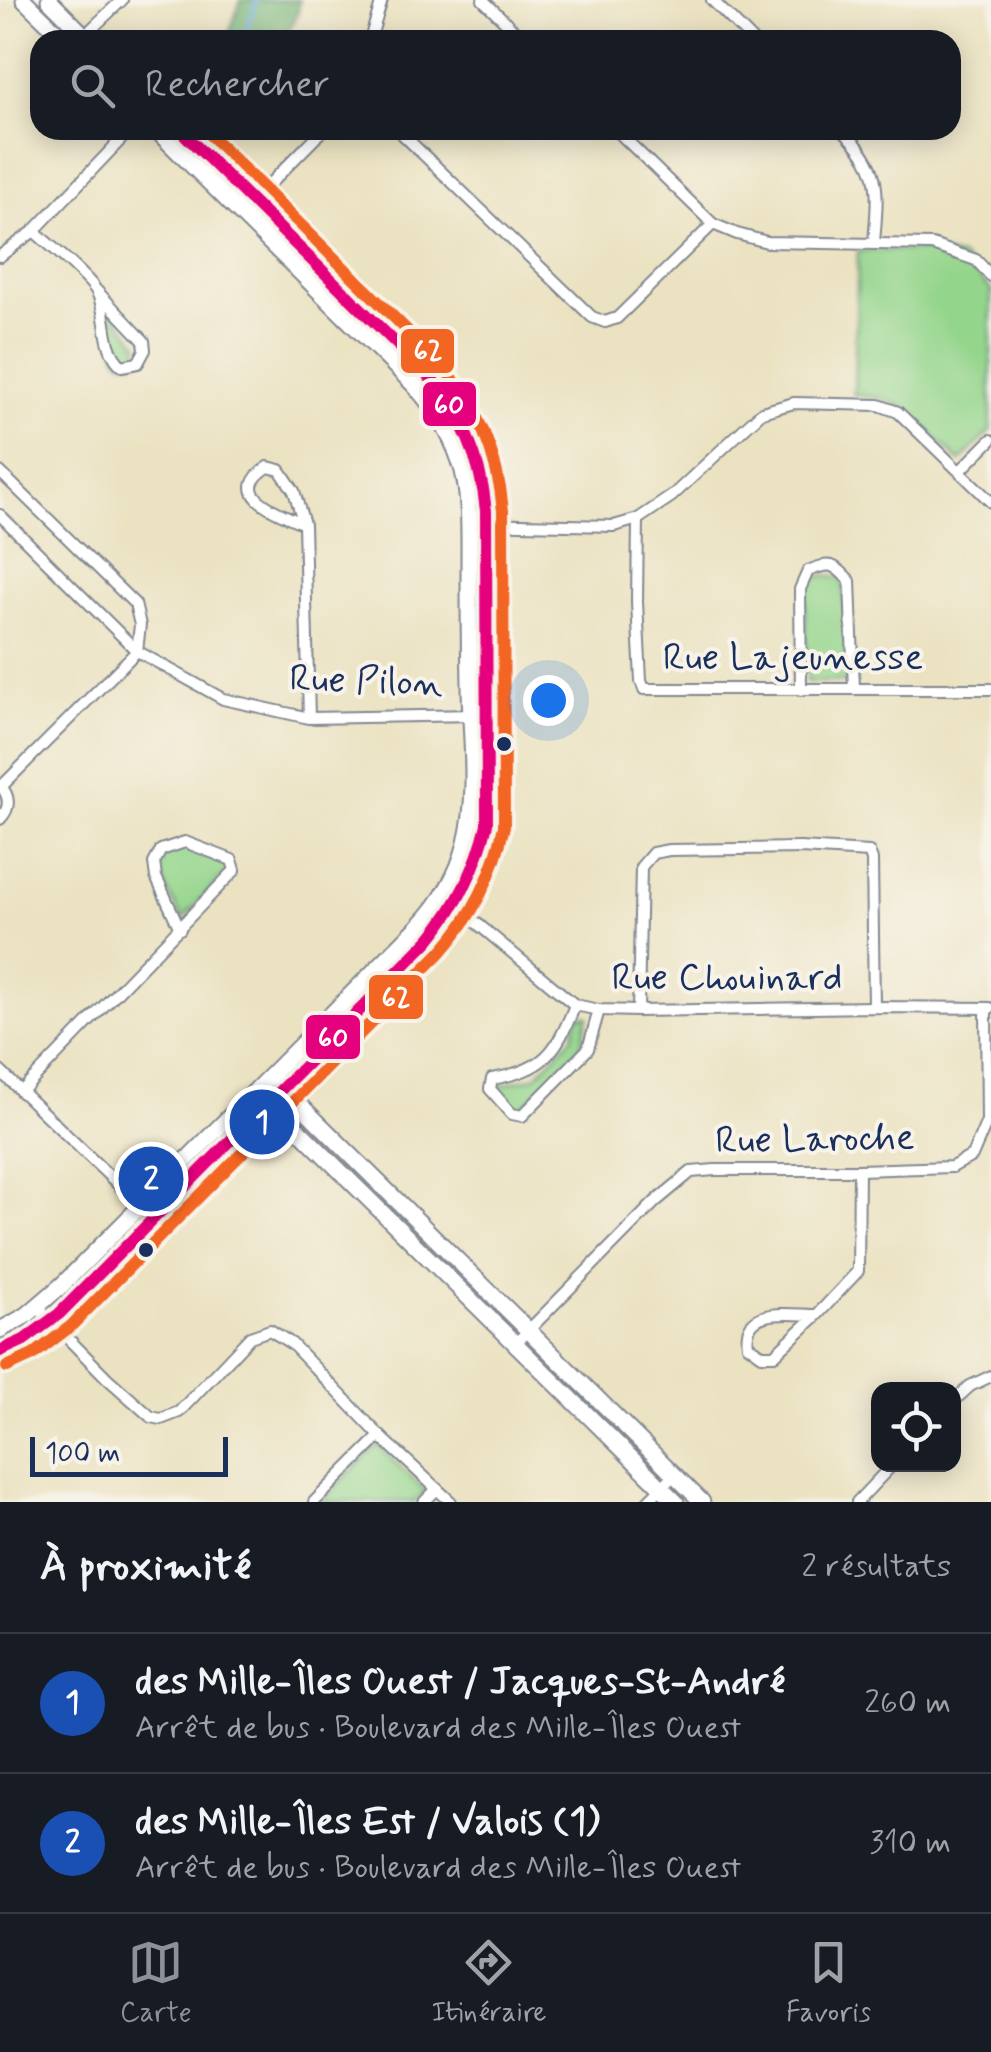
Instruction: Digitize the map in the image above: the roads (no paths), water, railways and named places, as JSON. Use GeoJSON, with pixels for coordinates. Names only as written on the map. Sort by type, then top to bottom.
{"type":"FeatureCollection","features":[{"type":"Feature","properties":{"kind":"street"},"geometry":{"type":"LineString","coordinates":[[24,0],[55,30]]}},
{"type":"Feature","properties":{"kind":"street"},"geometry":{"type":"LineString","coordinates":[[49,0],[77,30]]}},
{"type":"Feature","properties":{"kind":"street"},"geometry":{"type":"LineString","coordinates":[[94,30],[122,0]]}},
{"type":"Feature","properties":{"kind":"street"},"geometry":{"type":"LineString","coordinates":[[373,30],[382,0]]}},
{"type":"Feature","properties":{"kind":"street"},"geometry":{"type":"LineString","coordinates":[[482,0],[514,30]]}},
{"type":"Feature","properties":{"kind":"street"},"geometry":{"type":"LineString","coordinates":[[712,0],[742,30]]}},
{"type":"Feature","properties":{"kind":"street"},"geometry":{"type":"LineString","coordinates":[[0,256],[34,230],[120,140]]}},
{"type":"Feature","properties":{"kind":"street"},"geometry":{"type":"LineString","coordinates":[[0,1351],[50,1322],[269,1101],[276,1082],[473,874],[487,824],[467,493],[459,459],[444,425],[402,373],[166,140]]}},
{"type":"Feature","properties":{"kind":"street"},"geometry":{"type":"LineString","coordinates":[[190,140],[427,374],[465,426],[477,457],[485,500],[479,715]]}},
{"type":"Feature","properties":{"kind":"street"},"geometry":{"type":"LineString","coordinates":[[240,213],[313,140]]}},
{"type":"Feature","properties":{"kind":"street"},"geometry":{"type":"LineString","coordinates":[[408,140],[592,317],[604,322],[616,318],[712,224]]}},
{"type":"Feature","properties":{"kind":"street"},"geometry":{"type":"LineString","coordinates":[[626,140],[712,224],[737,234],[767,242],[932,245],[976,260],[991,276]]}},
{"type":"Feature","properties":{"kind":"street"},"geometry":{"type":"LineString","coordinates":[[853,140],[872,168],[877,202],[874,243]]}},
{"type":"Feature","properties":{"kind":"street"},"geometry":{"type":"LineString","coordinates":[[34,230],[95,289],[144,341],[138,364],[122,366],[110,352],[95,289]]}},
{"type":"Feature","properties":{"kind":"street"},"geometry":{"type":"LineString","coordinates":[[468,524],[614,526],[638,518],[672,496],[762,412],[794,403],[879,406],[898,412],[991,502]]}},
{"type":"Feature","properties":{"kind":"street"},"geometry":{"type":"LineString","coordinates":[[960,471],[991,440]]}},
{"type":"Feature","properties":{"kind":"street"},"geometry":{"type":"LineString","coordinates":[[304,524],[255,498],[252,488],[256,475],[268,467],[280,470],[294,491],[304,524],[309,718]]}},
{"type":"Feature","properties":{"kind":"street"},"geometry":{"type":"LineString","coordinates":[[0,472],[135,604],[140,625],[137,651],[1,786],[8,802],[0,819]]}},
{"type":"Feature","properties":{"kind":"street","name":"Rue Pilon"},"geometry":{"type":"LineString","coordinates":[[0,515],[137,651],[223,699],[309,718],[479,715]]}},
{"type":"Feature","properties":{"kind":"street","name":"Rue Lajeunesse"},"geometry":{"type":"LineString","coordinates":[[638,518],[637,602],[644,689],[991,689]]}},
{"type":"Feature","properties":{"kind":"street"},"geometry":{"type":"LineString","coordinates":[[801,690],[800,589],[808,571],[826,564],[836,566],[850,581],[854,690]]}},
{"type":"Feature","properties":{"kind":"street"},"geometry":{"type":"LineString","coordinates":[[20,1092],[180,929],[235,870],[232,860],[185,842],[161,850],[154,863],[156,877],[180,929]]}},
{"type":"Feature","properties":{"kind":"street"},"geometry":{"type":"LineString","coordinates":[[638,1011],[641,867],[653,853],[669,850],[800,848],[869,852],[874,1006]]}},
{"type":"Feature","properties":{"kind":"street","name":"Rue Chouinard"},"geometry":{"type":"LineString","coordinates":[[448,904],[575,1005],[599,1010],[989,1008]]}},
{"type":"Feature","properties":{"kind":"street"},"geometry":{"type":"LineString","coordinates":[[575,1005],[562,1038],[538,1065],[492,1080],[490,1089],[512,1114],[522,1116],[588,1049],[599,1010]]}},
{"type":"Feature","properties":{"kind":"street","name":"Rue Laroche"},"geometry":{"type":"LineString","coordinates":[[515,1344],[655,1202],[691,1172],[952,1167],[972,1156],[987,1121],[989,1008]]}},
{"type":"Feature","properties":{"kind":"street"},"geometry":{"type":"LineString","coordinates":[[0,1071],[152,1218]]}},
{"type":"Feature","properties":{"kind":"street"},"geometry":{"type":"LineString","coordinates":[[0,1330],[37,1307],[256,1088],[276,1082]]}},
{"type":"Feature","properties":{"kind":"street"},"geometry":{"type":"LineString","coordinates":[[276,1082],[702,1502]]}},
{"type":"Feature","properties":{"kind":"street"},"geometry":{"type":"LineString","coordinates":[[256,1088],[676,1502]]}},
{"type":"Feature","properties":{"kind":"street"},"geometry":{"type":"LineString","coordinates":[[816,1315],[755,1319],[747,1335],[748,1344],[762,1355],[774,1356],[816,1315],[858,1271],[859,1170]]}},
{"type":"Feature","properties":{"kind":"street"},"geometry":{"type":"LineString","coordinates":[[37,1307],[106,1378],[151,1417],[160,1419],[178,1412],[250,1337],[270,1330],[292,1344],[450,1502]]}},
{"type":"Feature","properties":{"kind":"street"},"geometry":{"type":"LineString","coordinates":[[961,1394],[991,1376]]}},
{"type":"Feature","properties":{"kind":"street"},"geometry":{"type":"LineString","coordinates":[[314,1502],[380,1436]]}},
{"type":"Feature","properties":{"kind":"street"},"geometry":{"type":"LineString","coordinates":[[857,1502],[885,1472]]}},
{"type":"Feature","properties":{"kind":"street"},"geometry":{"type":"LineString","coordinates":[[647,1502],[675,1474]]}},
{"type":"Feature","properties":{"kind":"street"},"geometry":{"type":"LineString","coordinates":[[424,1502],[437,1489]]}},
{"type":"Feature","properties":{"kind":"waterway"},"geometry":{"type":"LineString","coordinates":[[246,30],[257,0]]}},
{"type":"Feature","properties":{"kind":"waterway"},"geometry":{"type":"LineString","coordinates":[[985,146],[991,140]]}},
{"type":"Feature","properties":{"kind":"place","name":"des Mille-Îles Ouest / Jacques-St-André"},"geometry":{"type":"Point","coordinates":[262,1122]}},
{"type":"Feature","properties":{"kind":"place","name":"des Mille-Îles Est / Valois (1)"},"geometry":{"type":"Point","coordinates":[151,1179]}}]}
